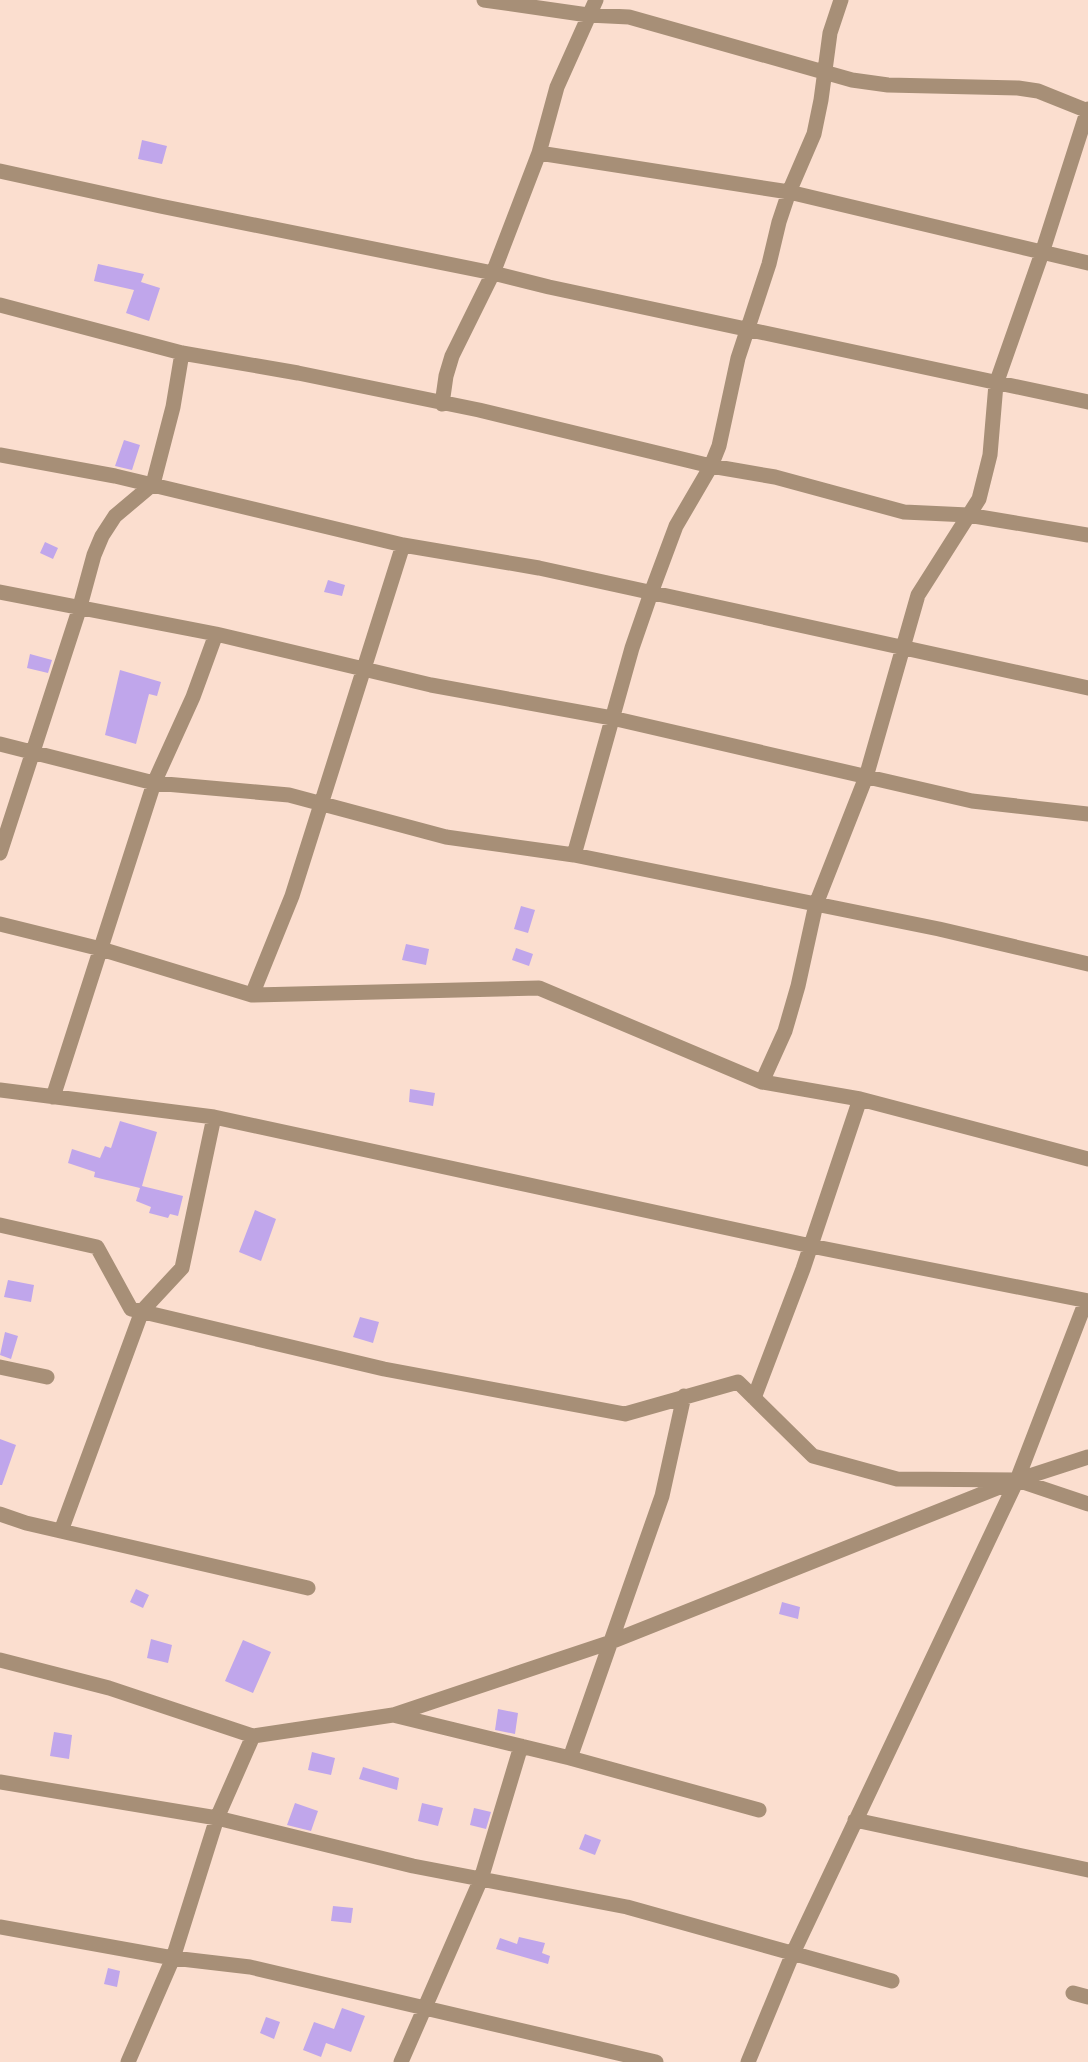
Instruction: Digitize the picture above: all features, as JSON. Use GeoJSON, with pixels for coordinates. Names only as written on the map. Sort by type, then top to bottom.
{"type":"FeatureCollection","features":[{"type":"Feature","properties":{"kind":"street"},"geometry":{"type":"LineString","coordinates":[[484,0],[588,15],[629,17],[664,25],[852,80],[888,85],[1018,88],[1038,91],[1088,110],[1042,253],[996,384],[985,479],[979,499],[918,595],[866,777],[816,904],[798,986],[785,1031],[762,1082]]}},
{"type":"Feature","properties":{"kind":"street"},"geometry":{"type":"LineString","coordinates":[[442,404],[452,356],[493,273],[539,153],[557,87],[596,0]]}},
{"type":"Feature","properties":{"kind":"street"},"geometry":{"type":"LineString","coordinates":[[574,855],[612,718],[651,592],[676,526],[711,466],[747,327],[769,264],[789,192],[814,134],[830,33],[841,0]]}},
{"type":"Feature","properties":{"kind":"street"},"geometry":{"type":"LineString","coordinates":[[539,153],[789,192],[1088,263]]}},
{"type":"Feature","properties":{"kind":"street"},"geometry":{"type":"LineString","coordinates":[[0,171],[160,206],[493,273],[549,287],[886,357],[996,384],[1088,402]]}},
{"type":"Feature","properties":{"kind":"street"},"geometry":{"type":"LineString","coordinates":[[0,305],[182,353],[298,373],[711,466],[775,477],[904,512],[969,515],[1088,535]]}},
{"type":"Feature","properties":{"kind":"street"},"geometry":{"type":"LineString","coordinates":[[0,853],[79,610],[93,555],[115,516],[153,484],[173,407],[182,353]]}},
{"type":"Feature","properties":{"kind":"street"},"geometry":{"type":"LineString","coordinates":[[0,455],[153,484],[403,545],[539,568],[1088,688]]}},
{"type":"Feature","properties":{"kind":"street"},"geometry":{"type":"LineString","coordinates":[[252,995],[292,896],[403,545]]}},
{"type":"Feature","properties":{"kind":"street"},"geometry":{"type":"LineString","coordinates":[[0,592],[79,610],[216,634],[431,685],[612,718],[982,803],[1088,814]]}},
{"type":"Feature","properties":{"kind":"street"},"geometry":{"type":"LineString","coordinates":[[53,1097],[154,783],[193,696],[216,634]]}},
{"type":"Feature","properties":{"kind":"street"},"geometry":{"type":"LineString","coordinates":[[0,744],[154,783],[289,795],[446,837],[574,855],[816,904],[1088,964]]}},
{"type":"Feature","properties":{"kind":"street"},"geometry":{"type":"LineString","coordinates":[[0,924],[101,950],[252,995],[538,988],[762,1082],[860,1099],[1088,1159]]}},
{"type":"Feature","properties":{"kind":"street"},"geometry":{"type":"LineString","coordinates":[[1,1092],[214,1118],[811,1246],[1087,1301],[1017,1480],[793,1953],[748,2062]]}},
{"type":"Feature","properties":{"kind":"street"},"geometry":{"type":"LineString","coordinates":[[754,1398],[811,1246],[860,1099]]}},
{"type":"Feature","properties":{"kind":"street"},"geometry":{"type":"LineString","coordinates":[[61,1531],[142,1311],[182,1268],[214,1118]]}},
{"type":"Feature","properties":{"kind":"street"},"geometry":{"type":"LineString","coordinates":[[0,1225],[97,1247],[131,1309],[384,1369],[626,1414],[738,1382],[813,1456],[897,1479],[1017,1480],[1088,1504]]}},
{"type":"Feature","properties":{"kind":"street"},"geometry":{"type":"LineString","coordinates":[[0,1367],[47,1377]]}},
{"type":"Feature","properties":{"kind":"street"},"geometry":{"type":"LineString","coordinates":[[570,1758],[608,1643],[662,1496],[684,1396]]}},
{"type":"Feature","properties":{"kind":"street"},"geometry":{"type":"LineString","coordinates":[[0,1660],[109,1688],[253,1736],[393,1715],[608,1643],[1017,1480],[1088,1457]]}},
{"type":"Feature","properties":{"kind":"street"},"geometry":{"type":"LineString","coordinates":[[0,1514],[61,1531],[308,1588]]}},
{"type":"Feature","properties":{"kind":"street"},"geometry":{"type":"LineString","coordinates":[[393,1715],[570,1758],[759,1810]]}},
{"type":"Feature","properties":{"kind":"street"},"geometry":{"type":"LineString","coordinates":[[128,2062],[173,1958],[217,1818],[253,1736]]}},
{"type":"Feature","properties":{"kind":"street"},"geometry":{"type":"LineString","coordinates":[[401,2062],[481,1879],[521,1746]]}},
{"type":"Feature","properties":{"kind":"street"},"geometry":{"type":"LineString","coordinates":[[0,1782],[217,1818],[412,1866],[627,1907],[892,1981]]}},
{"type":"Feature","properties":{"kind":"street"},"geometry":{"type":"LineString","coordinates":[[855,1820],[1088,1870]]}},
{"type":"Feature","properties":{"kind":"street"},"geometry":{"type":"LineString","coordinates":[[0,1927],[173,1958],[250,1968],[656,2062]]}},
{"type":"Feature","properties":{"kind":"street"},"geometry":{"type":"LineString","coordinates":[[1072,1993],[1088,1997]]}},
{"type":"Feature","properties":{"kind":"building"},"geometry":{"type":"Polygon","coordinates":[[[142,140],[167,146],[162,164],[138,159],[142,140]]]}},
{"type":"Feature","properties":{"kind":"building"},"geometry":{"type":"Polygon","coordinates":[[[98,264],[144,274],[141,282],[160,288],[149,321],[126,313],[134,290],[94,281],[98,264]]]}},
{"type":"Feature","properties":{"kind":"building"},"geometry":{"type":"Polygon","coordinates":[[[124,440],[140,445],[132,470],[115,466],[124,440]]]}},
{"type":"Feature","properties":{"kind":"building"},"geometry":{"type":"Polygon","coordinates":[[[45,542],[58,548],[53,559],[40,553],[45,542]]]}},
{"type":"Feature","properties":{"kind":"building"},"geometry":{"type":"Polygon","coordinates":[[[328,580],[345,585],[342,596],[324,592],[328,580]]]}},
{"type":"Feature","properties":{"kind":"building"},"geometry":{"type":"Polygon","coordinates":[[[30,654],[52,660],[48,673],[27,668],[30,654]]]}},
{"type":"Feature","properties":{"kind":"building"},"geometry":{"type":"Polygon","coordinates":[[[120,670],[161,682],[157,696],[149,694],[136,744],[105,735],[120,670]]]}},
{"type":"Feature","properties":{"kind":"building"},"geometry":{"type":"Polygon","coordinates":[[[521,906],[535,910],[528,933],[514,929],[521,906]]]}},
{"type":"Feature","properties":{"kind":"building"},"geometry":{"type":"Polygon","coordinates":[[[406,944],[429,949],[426,965],[402,960],[406,944]]]}},
{"type":"Feature","properties":{"kind":"building"},"geometry":{"type":"Polygon","coordinates":[[[516,948],[533,954],[529,966],[512,960],[516,948]]]}},
{"type":"Feature","properties":{"kind":"building"},"geometry":{"type":"Polygon","coordinates":[[[410,1089],[435,1093],[433,1106],[409,1102],[410,1089]]]}},
{"type":"Feature","properties":{"kind":"building"},"geometry":{"type":"Polygon","coordinates":[[[120,1121],[157,1132],[142,1186],[183,1196],[178,1216],[170,1214],[168,1218],[149,1213],[151,1207],[136,1201],[140,1188],[94,1177],[95,1172],[68,1163],[72,1149],[100,1158],[105,1146],[111,1148],[120,1121]]]}},
{"type":"Feature","properties":{"kind":"building"},"geometry":{"type":"Polygon","coordinates":[[[255,1210],[276,1219],[261,1261],[239,1252],[255,1210]]]}},
{"type":"Feature","properties":{"kind":"building"},"geometry":{"type":"Polygon","coordinates":[[[8,1280],[34,1285],[31,1302],[4,1297],[8,1280]]]}},
{"type":"Feature","properties":{"kind":"building"},"geometry":{"type":"Polygon","coordinates":[[[360,1317],[379,1322],[373,1343],[353,1337],[360,1317]]]}},
{"type":"Feature","properties":{"kind":"building"},"geometry":{"type":"Polygon","coordinates":[[[5,1332],[18,1336],[11,1359],[0,1355],[5,1332]]]}},
{"type":"Feature","properties":{"kind":"building"},"geometry":{"type":"Polygon","coordinates":[[[0,1439],[16,1445],[2,1485],[0,1485],[0,1439]]]}},
{"type":"Feature","properties":{"kind":"building"},"geometry":{"type":"Polygon","coordinates":[[[136,1589],[149,1595],[143,1608],[130,1602],[136,1589]]]}},
{"type":"Feature","properties":{"kind":"building"},"geometry":{"type":"Polygon","coordinates":[[[782,1602],[800,1607],[798,1619],[779,1614],[782,1602]]]}},
{"type":"Feature","properties":{"kind":"building"},"geometry":{"type":"Polygon","coordinates":[[[151,1639],[172,1645],[168,1663],[147,1658],[151,1639]]]}},
{"type":"Feature","properties":{"kind":"building"},"geometry":{"type":"Polygon","coordinates":[[[243,1640],[271,1652],[253,1693],[225,1681],[243,1640]]]}},
{"type":"Feature","properties":{"kind":"building"},"geometry":{"type":"Polygon","coordinates":[[[498,1709],[518,1713],[515,1734],[495,1730],[498,1709]]]}},
{"type":"Feature","properties":{"kind":"building"},"geometry":{"type":"Polygon","coordinates":[[[54,1732],[72,1735],[69,1759],[50,1756],[54,1732]]]}},
{"type":"Feature","properties":{"kind":"building"},"geometry":{"type":"Polygon","coordinates":[[[312,1752],[335,1758],[331,1775],[308,1770],[312,1752]]]}},
{"type":"Feature","properties":{"kind":"building"},"geometry":{"type":"Polygon","coordinates":[[[363,1767],[399,1778],[397,1790],[359,1779],[363,1767]]]}},
{"type":"Feature","properties":{"kind":"building"},"geometry":{"type":"Polygon","coordinates":[[[295,1803],[318,1811],[311,1831],[287,1825],[295,1803]]]}},
{"type":"Feature","properties":{"kind":"building"},"geometry":{"type":"Polygon","coordinates":[[[422,1803],[443,1808],[438,1826],[418,1821],[422,1803]]]}},
{"type":"Feature","properties":{"kind":"building"},"geometry":{"type":"Polygon","coordinates":[[[474,1808],[491,1812],[486,1829],[470,1825],[474,1808]]]}},
{"type":"Feature","properties":{"kind":"building"},"geometry":{"type":"Polygon","coordinates":[[[585,1834],[601,1840],[595,1855],[579,1849],[585,1834]]]}},
{"type":"Feature","properties":{"kind":"building"},"geometry":{"type":"Polygon","coordinates":[[[333,1906],[353,1908],[351,1923],[331,1921],[333,1906]]]}},
{"type":"Feature","properties":{"kind":"building"},"geometry":{"type":"Polygon","coordinates":[[[519,1937],[545,1943],[542,1953],[550,1956],[548,1964],[496,1949],[500,1938],[517,1944],[519,1937]]]}},
{"type":"Feature","properties":{"kind":"building"},"geometry":{"type":"Polygon","coordinates":[[[108,1968],[120,1971],[117,1987],[104,1984],[108,1968]]]}},
{"type":"Feature","properties":{"kind":"building"},"geometry":{"type":"Polygon","coordinates":[[[342,2008],[365,2016],[351,2052],[326,2043],[321,2057],[303,2050],[314,2022],[334,2029],[342,2008]]]}},
{"type":"Feature","properties":{"kind":"building"},"geometry":{"type":"Polygon","coordinates":[[[266,2017],[280,2022],[274,2039],[260,2033],[266,2017]]]}}]}
